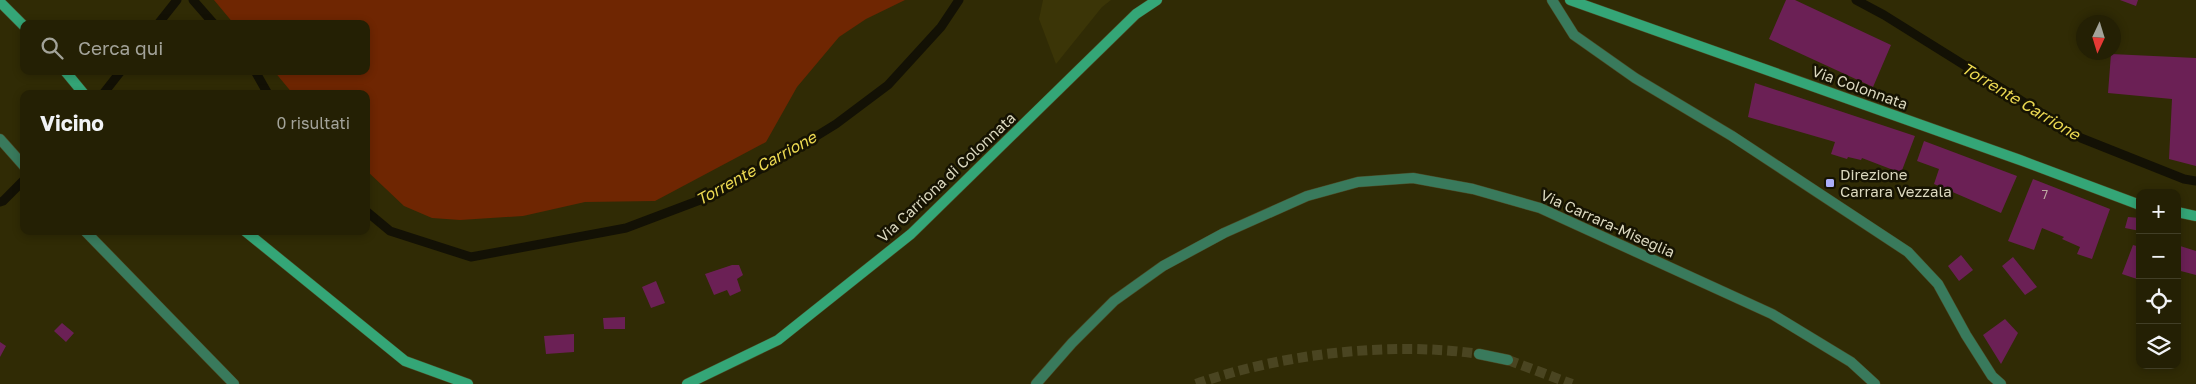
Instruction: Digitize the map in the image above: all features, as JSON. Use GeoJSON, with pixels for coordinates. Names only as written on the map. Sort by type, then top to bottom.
{"type":"FeatureCollection","features":[{"type":"Feature","properties":{"kind":"main road","name":"Via Carriona di Colonnata"},"geometry":{"type":"LineString","coordinates":[[687,384],[778,340],[911,234],[1136,14],[1157,0]]}},
{"type":"Feature","properties":{"kind":"main road","name":"Via Colonnata"},"geometry":{"type":"LineString","coordinates":[[1570,0],[2136,204]]}},
{"type":"Feature","properties":{"kind":"main road"},"geometry":{"type":"LineString","coordinates":[[0,2],[20,22]]}},
{"type":"Feature","properties":{"kind":"main road"},"geometry":{"type":"LineString","coordinates":[[68,75],[81,90]]}},
{"type":"Feature","properties":{"kind":"main road"},"geometry":{"type":"LineString","coordinates":[[2181,213],[2196,216]]}},
{"type":"Feature","properties":{"kind":"main road"},"geometry":{"type":"LineString","coordinates":[[250,235],[405,361],[468,384]]}},
{"type":"Feature","properties":{"kind":"street"},"geometry":{"type":"LineString","coordinates":[[1552,0],[1574,35],[1635,78],[1732,136],[1908,252],[1938,284],[1966,335],[1992,376],[2001,384]]}},
{"type":"Feature","properties":{"kind":"street"},"geometry":{"type":"LineString","coordinates":[[2,141],[20,161]]}},
{"type":"Feature","properties":{"kind":"street","name":"Via Carrara-Miseglia"},"geometry":{"type":"LineString","coordinates":[[1036,384],[1072,343],[1114,301],[1163,266],[1224,233],[1306,196],[1358,182],[1413,178],[1472,189],[1540,208],[1772,314],[1851,362],[1875,384]]}},
{"type":"Feature","properties":{"kind":"street"},"geometry":{"type":"LineString","coordinates":[[89,235],[234,384]]}},
{"type":"Feature","properties":{"kind":"street"},"geometry":{"type":"LineString","coordinates":[[1479,354],[1508,360]]}},
{"type":"Feature","properties":{"kind":"shaded area"},"geometry":{"type":"Polygon","coordinates":[[[214,0],[905,0],[866,19],[839,37],[797,87],[766,142],[655,201],[585,202],[523,216],[460,220],[432,218],[404,206],[370,174],[370,90],[290,90],[277,75],[370,75],[370,20],[231,20],[214,0]]]}},
{"type":"Feature","properties":{"kind":"shaded area"},"geometry":{"type":"Polygon","coordinates":[[[1043,0],[1111,0],[1102,7],[1056,64],[1039,19],[1043,0]]]}},
{"type":"Feature","properties":{"kind":"building"},"geometry":{"type":"Polygon","coordinates":[[[1786,0],[1795,0],[1891,45],[1873,87],[1769,39],[1786,0]]]}},
{"type":"Feature","properties":{"kind":"building"},"geometry":{"type":"Polygon","coordinates":[[[2120,0],[2138,0],[2136,6],[2120,0]]]}},
{"type":"Feature","properties":{"kind":"building"},"geometry":{"type":"Polygon","coordinates":[[[2121,54],[2196,58],[2196,166],[2169,159],[2172,99],[2108,93],[2111,60],[2121,60],[2121,54]]]}},
{"type":"Feature","properties":{"kind":"building"},"geometry":{"type":"Polygon","coordinates":[[[1755,83],[1915,136],[1901,173],[1862,158],[1861,160],[1848,157],[1847,159],[1831,154],[1835,142],[1748,117],[1755,83]]]}},
{"type":"Feature","properties":{"kind":"building"},"geometry":{"type":"Polygon","coordinates":[[[1924,141],[2017,176],[2001,213],[1934,184],[1939,169],[1917,161],[1924,141]]]}},
{"type":"Feature","properties":{"kind":"building"},"geometry":{"type":"Polygon","coordinates":[[[2033,179],[2110,209],[2092,259],[2077,254],[2080,247],[2062,239],[2064,237],[2042,228],[2034,250],[2008,241],[2033,179]]]}},
{"type":"Feature","properties":{"kind":"building"},"geometry":{"type":"Polygon","coordinates":[[[2128,217],[2136,218],[2136,230],[2125,228],[2128,217]]]}},
{"type":"Feature","properties":{"kind":"building"},"geometry":{"type":"Polygon","coordinates":[[[2133,245],[2136,246],[2136,279],[2122,274],[2133,245]]]}},
{"type":"Feature","properties":{"kind":"building"},"geometry":{"type":"Polygon","coordinates":[[[2181,246],[2196,251],[2196,275],[2181,271],[2181,246]]]}},
{"type":"Feature","properties":{"kind":"building"},"geometry":{"type":"Polygon","coordinates":[[[1961,255],[1973,270],[1959,281],[1948,266],[1961,255]]]}},
{"type":"Feature","properties":{"kind":"building"},"geometry":{"type":"Polygon","coordinates":[[[2013,257],[2037,287],[2025,295],[2002,266],[2013,257]]]}},
{"type":"Feature","properties":{"kind":"building"},"geometry":{"type":"Polygon","coordinates":[[[732,265],[739,265],[743,275],[737,279],[741,291],[730,296],[727,290],[714,295],[705,274],[732,265]]]}},
{"type":"Feature","properties":{"kind":"building"},"geometry":{"type":"Polygon","coordinates":[[[656,281],[665,303],[651,308],[642,287],[656,281]]]}},
{"type":"Feature","properties":{"kind":"building"},"geometry":{"type":"Polygon","coordinates":[[[625,317],[625,329],[604,329],[603,318],[625,317]]]}},
{"type":"Feature","properties":{"kind":"building"},"geometry":{"type":"Polygon","coordinates":[[[2005,319],[2018,333],[2001,364],[1983,335],[2005,319]]]}},
{"type":"Feature","properties":{"kind":"building"},"geometry":{"type":"Polygon","coordinates":[[[62,323],[74,333],[66,342],[54,331],[62,323]]]}},
{"type":"Feature","properties":{"kind":"building"},"geometry":{"type":"Polygon","coordinates":[[[574,334],[574,352],[546,354],[544,336],[574,334]]]}},
{"type":"Feature","properties":{"kind":"building"},"geometry":{"type":"Polygon","coordinates":[[[0,342],[6,346],[0,357],[0,342]]]}},
{"type":"Feature","properties":{"kind":"waterway"},"geometry":{"type":"LineString","coordinates":[[161,20],[177,0]]}},
{"type":"Feature","properties":{"kind":"waterway","name":"Torrente Carrione"},"geometry":{"type":"LineString","coordinates":[[193,0],[210,20]]}},
{"type":"Feature","properties":{"kind":"waterway","name":"Torrente Carrione"},"geometry":{"type":"LineString","coordinates":[[370,214],[390,231],[471,257],[626,228],[716,194],[836,124],[888,85],[941,27],[959,0]]}},
{"type":"Feature","properties":{"kind":"waterway","name":"Torrente Carrione"},"geometry":{"type":"LineString","coordinates":[[1856,0],[1884,15],[2081,138],[2184,179],[2196,181]]}},
{"type":"Feature","properties":{"kind":"waterway"},"geometry":{"type":"LineString","coordinates":[[106,90],[118,75]]}},
{"type":"Feature","properties":{"kind":"waterway","name":"Torrente Carrione"},"geometry":{"type":"LineString","coordinates":[[257,75],[266,90]]}},
{"type":"Feature","properties":{"kind":"waterway"},"geometry":{"type":"LineString","coordinates":[[0,202],[20,184]]}},
{"type":"Feature","properties":{"kind":"tunnel"},"geometry":{"type":"LineString","coordinates":[[1196,384],[1263,365],[1336,353],[1409,349],[1445,350],[1479,354]]}},
{"type":"Feature","properties":{"kind":"tunnel"},"geometry":{"type":"LineString","coordinates":[[1508,360],[1572,384]]}},
{"type":"Feature","properties":{"kind":"place","name":"Direzione Carrara Vezzala"},"geometry":{"type":"Point","coordinates":[1830,183]}}]}
